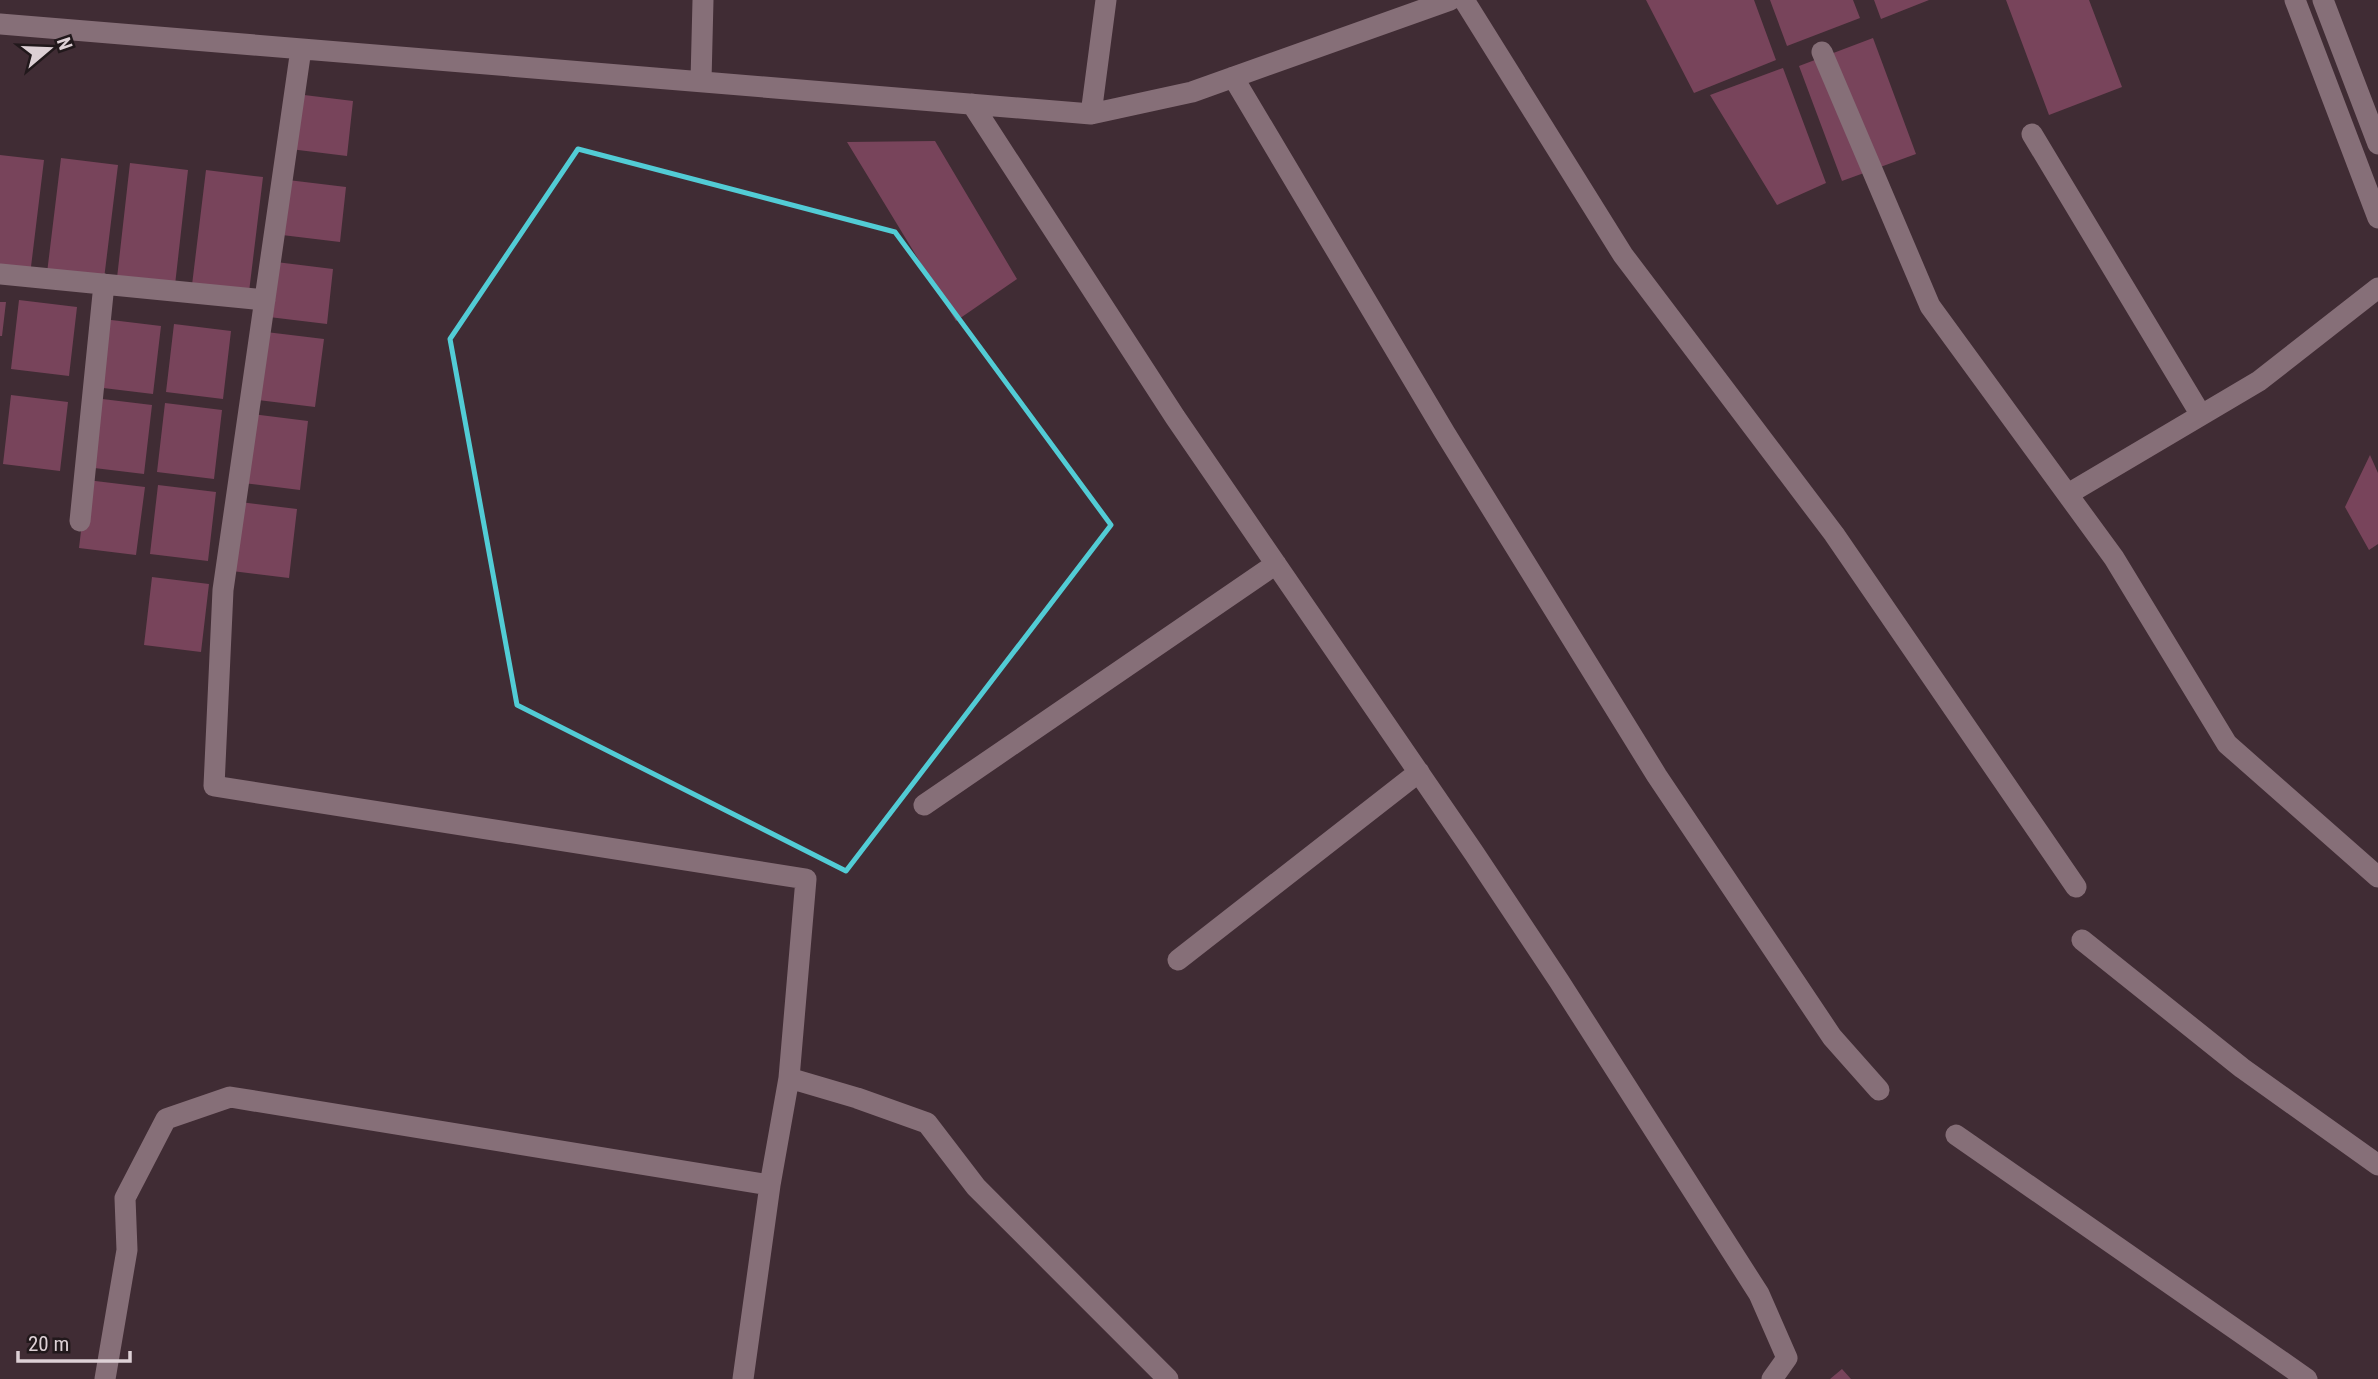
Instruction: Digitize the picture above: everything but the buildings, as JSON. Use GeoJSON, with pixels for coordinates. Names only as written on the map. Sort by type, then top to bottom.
{"type":"FeatureCollection","features":[{"type":"Feature","properties":{"kind":"street"},"geometry":{"type":"LineString","coordinates":[[701,82],[704,0]]}},
{"type":"Feature","properties":{"kind":"street"},"geometry":{"type":"LineString","coordinates":[[1091,114],[1106,0]]}},
{"type":"Feature","properties":{"kind":"street"},"geometry":{"type":"LineString","coordinates":[[0,24],[1091,114],[1192,92],[1450,0]]}},
{"type":"Feature","properties":{"kind":"street"},"geometry":{"type":"LineString","coordinates":[[1464,0],[1623,255],[1834,534],[2076,887]]}},
{"type":"Feature","properties":{"kind":"street"},"geometry":{"type":"LineString","coordinates":[[2295,0],[2378,218]]}},
{"type":"Feature","properties":{"kind":"street"},"geometry":{"type":"LineString","coordinates":[[2323,0],[2378,144]]}},
{"type":"Feature","properties":{"kind":"street"},"geometry":{"type":"LineString","coordinates":[[301,49],[223,590],[214,786],[806,879],[789,1078],[770,1185],[743,1379]]}},
{"type":"Feature","properties":{"kind":"street"},"geometry":{"type":"LineString","coordinates":[[1822,52],[1930,306],[2114,558],[2227,744],[2378,877]]}},
{"type":"Feature","properties":{"kind":"street"},"geometry":{"type":"LineString","coordinates":[[1233,77],[1445,433],[1657,776],[1832,1037],[1879,1090]]}},
{"type":"Feature","properties":{"kind":"street"},"geometry":{"type":"LineString","coordinates":[[972,104],[1175,416],[1559,981],[1759,1294],[1787,1358],[1772,1379]]}},
{"type":"Feature","properties":{"kind":"street"},"geometry":{"type":"LineString","coordinates":[[2032,134],[2201,415]]}},
{"type":"Feature","properties":{"kind":"street"},"geometry":{"type":"LineString","coordinates":[[0,274],[265,300]]}},
{"type":"Feature","properties":{"kind":"street"},"geometry":{"type":"LineString","coordinates":[[80,521],[104,284]]}},
{"type":"Feature","properties":{"kind":"street"},"geometry":{"type":"LineString","coordinates":[[2068,494],[2259,381],[2378,288]]}},
{"type":"Feature","properties":{"kind":"street"},"geometry":{"type":"LineString","coordinates":[[924,805],[1276,564]]}},
{"type":"Feature","properties":{"kind":"street"},"geometry":{"type":"LineString","coordinates":[[1178,960],[1419,772]]}},
{"type":"Feature","properties":{"kind":"street"},"geometry":{"type":"LineString","coordinates":[[2082,940],[2242,1069],[2378,1166]]}},
{"type":"Feature","properties":{"kind":"street"},"geometry":{"type":"LineString","coordinates":[[789,1078],[927,1123],[975,1187],[1168,1379]]}},
{"type":"Feature","properties":{"kind":"street"},"geometry":{"type":"LineString","coordinates":[[105,1379],[127,1250],[125,1198],[166,1119],[230,1097],[770,1185]]}},
{"type":"Feature","properties":{"kind":"street"},"geometry":{"type":"LineString","coordinates":[[1956,1135],[2307,1379]]}},
{"type":"Feature","properties":{"kind":"highlighted area"},"geometry":{"type":"Polygon","coordinates":[[[578,149],[895,232],[1111,525],[846,871],[517,705],[450,339],[578,149]]]}}]}
